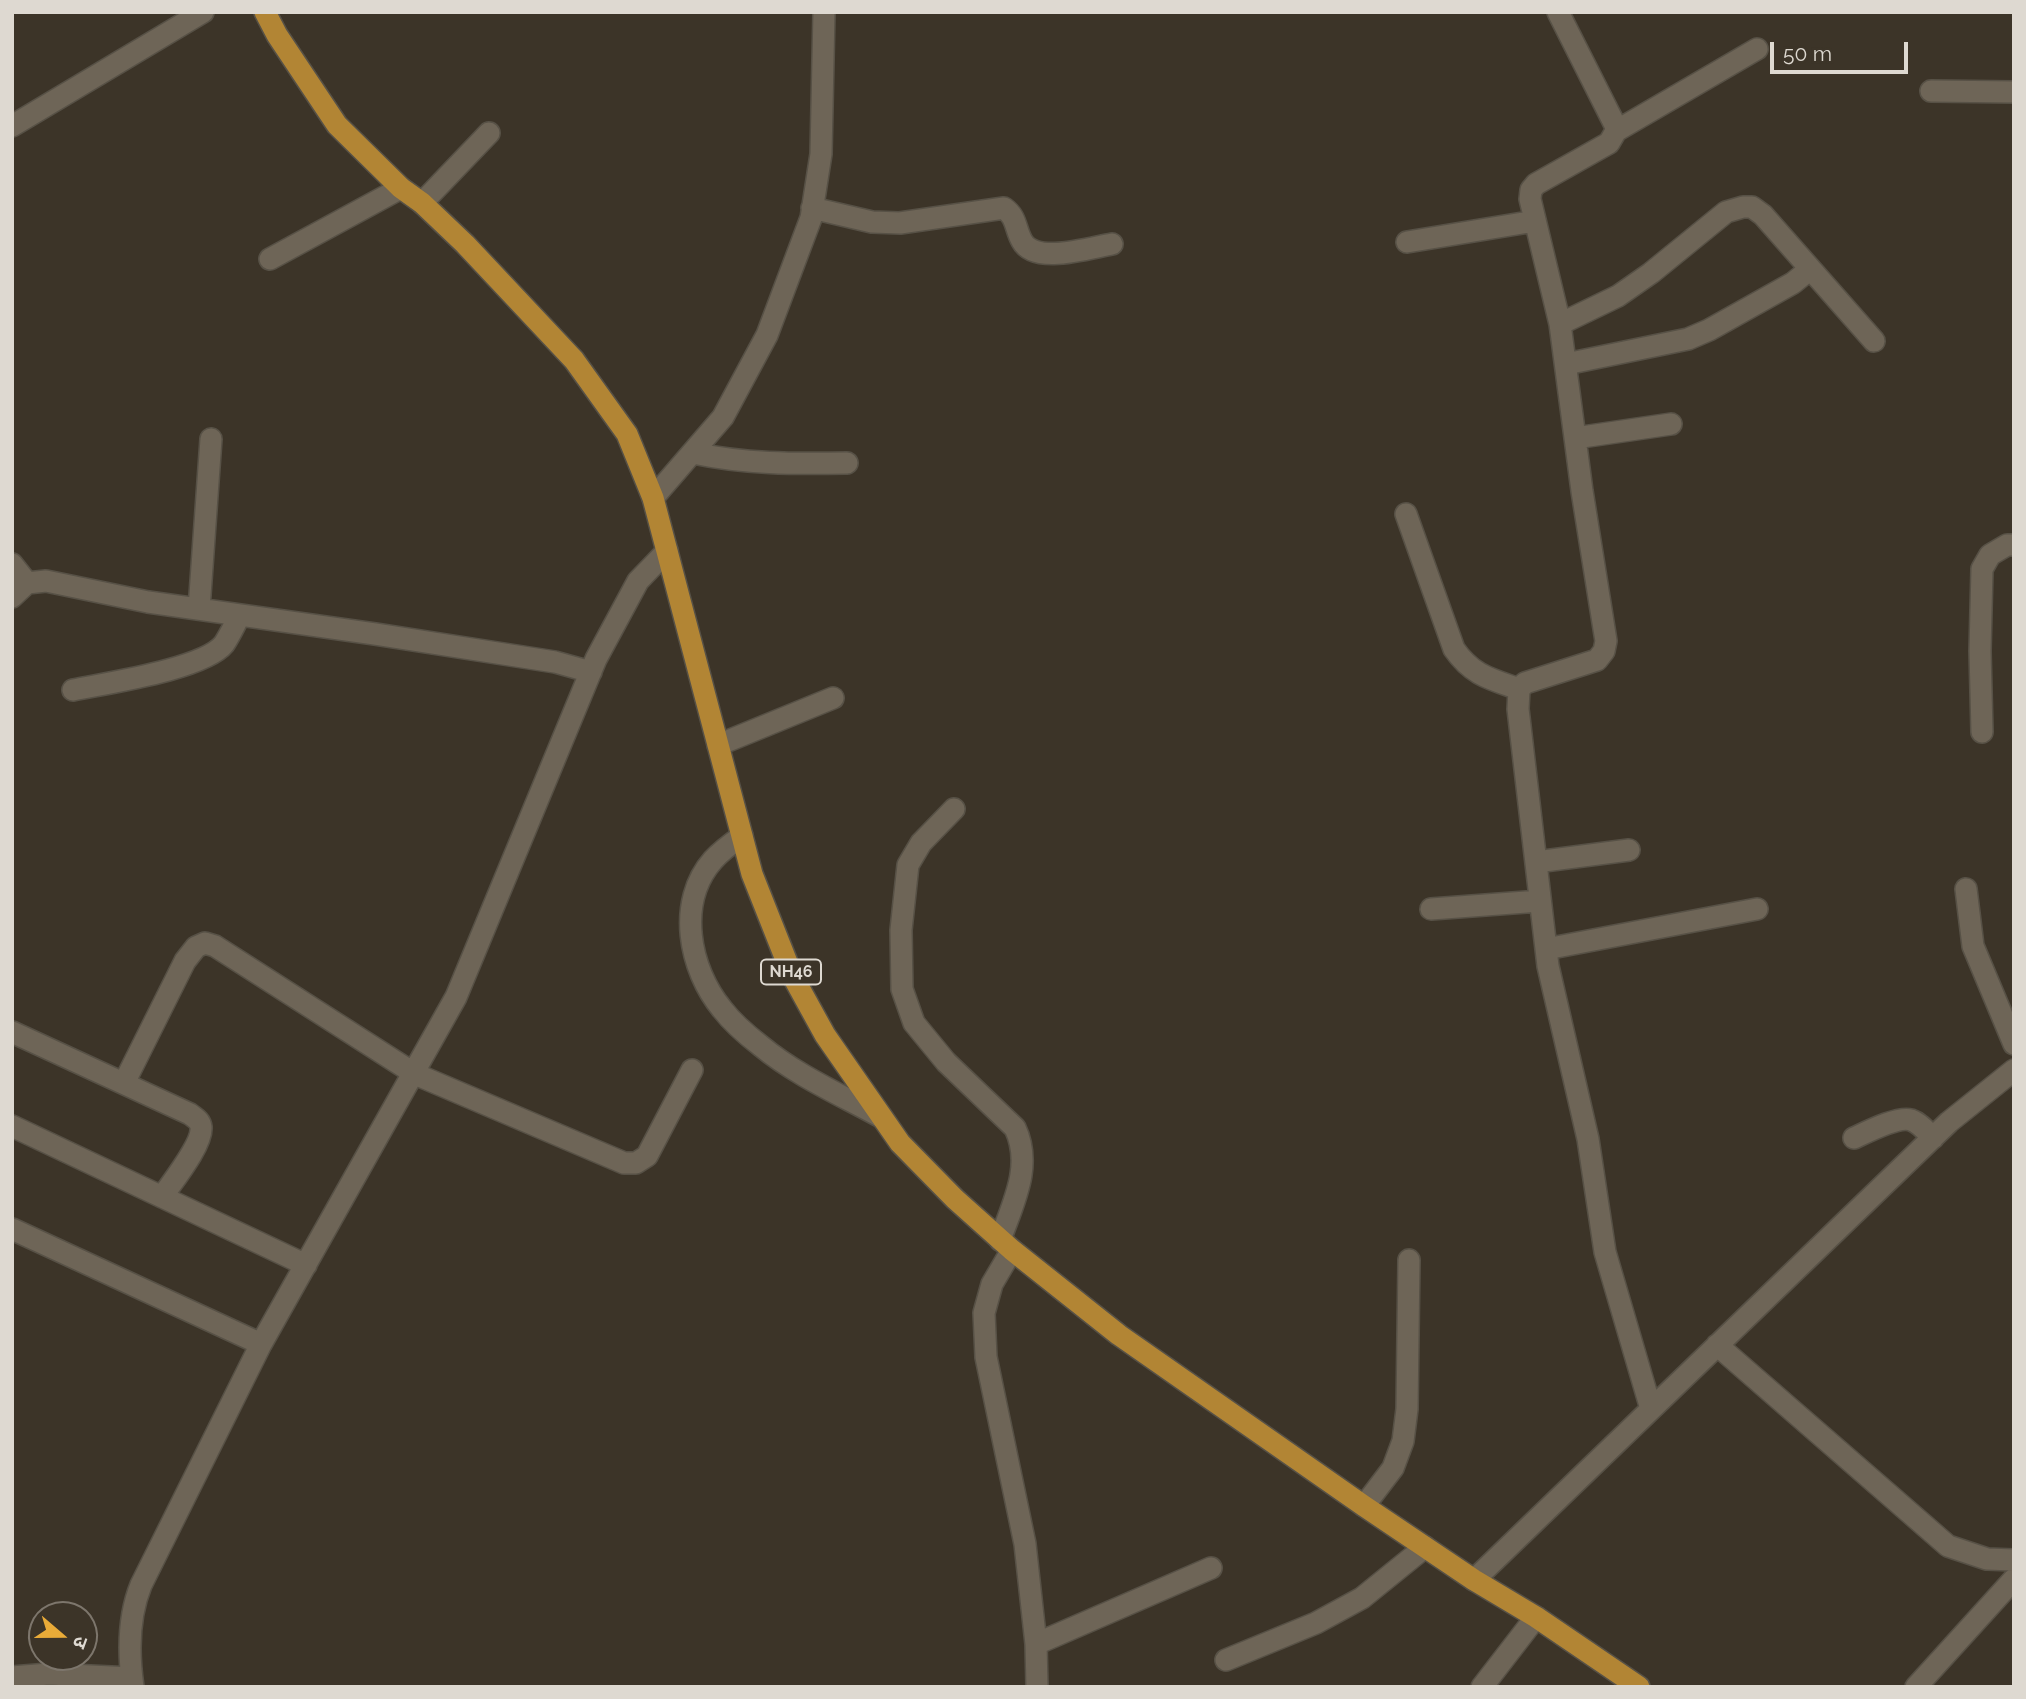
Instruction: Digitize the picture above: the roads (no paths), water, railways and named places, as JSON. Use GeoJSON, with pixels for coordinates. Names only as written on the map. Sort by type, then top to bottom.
{"type":"FeatureCollection","features":[{"type":"Feature","properties":{"kind":"highway","name":"NH46"},"geometry":{"type":"LineString","coordinates":[[265,12],[277,35],[337,125],[401,188],[422,203],[465,244],[574,359],[627,434],[653,498],[751,874],[792,975],[824,1035],[909,1152],[1006,1245],[1119,1335],[1364,1506],[1639,1687]]}},
{"type":"Feature","properties":{"kind":"street"},"geometry":{"type":"LineString","coordinates":[[12,126],[203,12]]}},
{"type":"Feature","properties":{"kind":"street"},"geometry":{"type":"LineString","coordinates":[[653,498],[723,417],[767,335],[811,218],[821,154],[824,12]]}},
{"type":"Feature","properties":{"kind":"street"},"geometry":{"type":"LineString","coordinates":[[1559,12],[1615,124],[1616,131]]}},
{"type":"Feature","properties":{"kind":"street"},"geometry":{"type":"LineString","coordinates":[[1651,1409],[1605,1252],[1588,1139],[1548,966],[1518,709],[1519,689],[1525,683],[1597,660],[1605,651],[1606,641],[1560,324],[1530,199],[1531,190],[1536,184],[1609,143],[1616,131],[1757,49]]}},
{"type":"Feature","properties":{"kind":"street"},"geometry":{"type":"LineString","coordinates":[[1931,91],[2014,92]]}},
{"type":"Feature","properties":{"kind":"street"},"geometry":{"type":"LineString","coordinates":[[422,203],[489,133]]}},
{"type":"Feature","properties":{"kind":"street"},"geometry":{"type":"LineString","coordinates":[[270,259],[401,188]]}},
{"type":"Feature","properties":{"kind":"street"},"geometry":{"type":"LineString","coordinates":[[1560,324],[1618,296],[1651,273],[1726,212],[1752,207],[1763,215],[1874,341]]}},
{"type":"Feature","properties":{"kind":"street"},"geometry":{"type":"LineString","coordinates":[[812,208],[872,222],[900,223],[1004,208],[1012,214],[1022,242],[1030,251],[1048,254],[1112,244]]}},
{"type":"Feature","properties":{"kind":"street"},"geometry":{"type":"LineString","coordinates":[[1407,242],[1535,221]]}},
{"type":"Feature","properties":{"kind":"street"},"geometry":{"type":"LineString","coordinates":[[1566,364],[1688,340],[1793,282],[1809,270]]}},
{"type":"Feature","properties":{"kind":"street"},"geometry":{"type":"LineString","coordinates":[[1575,438],[1671,424]]}},
{"type":"Feature","properties":{"kind":"street"},"geometry":{"type":"LineString","coordinates":[[199,609],[211,439]]}},
{"type":"Feature","properties":{"kind":"street"},"geometry":{"type":"LineString","coordinates":[[693,453],[759,464],[847,463]]}},
{"type":"Feature","properties":{"kind":"street"},"geometry":{"type":"LineString","coordinates":[[1406,514],[1454,649],[1465,665],[1481,675],[1519,689]]}},
{"type":"Feature","properties":{"kind":"street"},"geometry":{"type":"LineString","coordinates":[[1982,732],[1982,569],[1990,555],[2007,545],[2014,545]]}},
{"type":"Feature","properties":{"kind":"street"},"geometry":{"type":"LineString","coordinates":[[12,1677],[49,1674],[132,1682],[130,1625],[134,1602],[261,1344],[456,998],[591,671],[638,582],[667,551]]}},
{"type":"Feature","properties":{"kind":"street"},"geometry":{"type":"LineString","coordinates":[[12,564],[20,590],[46,581],[148,602],[555,662],[591,671]]}},
{"type":"Feature","properties":{"kind":"street"},"geometry":{"type":"LineString","coordinates":[[73,690],[189,664],[211,655],[224,644],[240,615]]}},
{"type":"Feature","properties":{"kind":"street"},"geometry":{"type":"LineString","coordinates":[[718,745],[833,698]]}},
{"type":"Feature","properties":{"kind":"street"},"geometry":{"type":"LineString","coordinates":[[954,809],[920,843],[908,865],[901,930],[902,989],[914,1023],[946,1062],[1014,1128],[1021,1142],[1023,1172],[1006,1245],[984,1312],[986,1357],[1025,1544],[1036,1644],[1037,1687]]}},
{"type":"Feature","properties":{"kind":"street"},"geometry":{"type":"LineString","coordinates":[[742,835],[713,860],[699,882],[692,905],[691,940],[702,977],[722,1009],[762,1047],[881,1117]]}},
{"type":"Feature","properties":{"kind":"street"},"geometry":{"type":"LineString","coordinates":[[1536,862],[1629,850]]}},
{"type":"Feature","properties":{"kind":"street"},"geometry":{"type":"LineString","coordinates":[[1966,889],[1973,946],[2014,1044]]}},
{"type":"Feature","properties":{"kind":"street"},"geometry":{"type":"LineString","coordinates":[[1431,909],[1541,901]]}},
{"type":"Feature","properties":{"kind":"street"},"geometry":{"type":"LineString","coordinates":[[1546,948],[1757,909]]}},
{"type":"Feature","properties":{"kind":"street"},"geometry":{"type":"LineString","coordinates":[[124,1083],[186,961],[196,947],[205,943],[215,946],[415,1073],[624,1163],[636,1163],[647,1156],[692,1070]]}},
{"type":"Feature","properties":{"kind":"street"},"geometry":{"type":"LineString","coordinates":[[12,1032],[198,1120],[201,1129],[198,1142],[162,1197]]}},
{"type":"Feature","properties":{"kind":"street"},"geometry":{"type":"LineString","coordinates":[[1474,1580],[1933,1138],[2013,1072]]}},
{"type":"Feature","properties":{"kind":"street"},"geometry":{"type":"LineString","coordinates":[[1854,1138],[1898,1120],[1909,1119],[1933,1138]]}},
{"type":"Feature","properties":{"kind":"street"},"geometry":{"type":"LineString","coordinates":[[12,1126],[306,1265]]}},
{"type":"Feature","properties":{"kind":"street"},"geometry":{"type":"LineString","coordinates":[[12,1229],[261,1344]]}},
{"type":"Feature","properties":{"kind":"street"},"geometry":{"type":"LineString","coordinates":[[1364,1506],[1393,1468],[1403,1441],[1407,1409],[1409,1260]]}},
{"type":"Feature","properties":{"kind":"street"},"geometry":{"type":"LineString","coordinates":[[1717,1345],[1948,1545],[1966,1554],[1987,1559],[2014,1560]]}},
{"type":"Feature","properties":{"kind":"street"},"geometry":{"type":"LineString","coordinates":[[1226,1660],[1316,1623],[1362,1598],[1425,1547]]}},
{"type":"Feature","properties":{"kind":"street"},"geometry":{"type":"LineString","coordinates":[[1036,1644],[1211,1568]]}},
{"type":"Feature","properties":{"kind":"street"},"geometry":{"type":"LineString","coordinates":[[1916,1687],[2014,1579]]}},
{"type":"Feature","properties":{"kind":"street"},"geometry":{"type":"LineString","coordinates":[[1482,1687],[1536,1617]]}}]}
